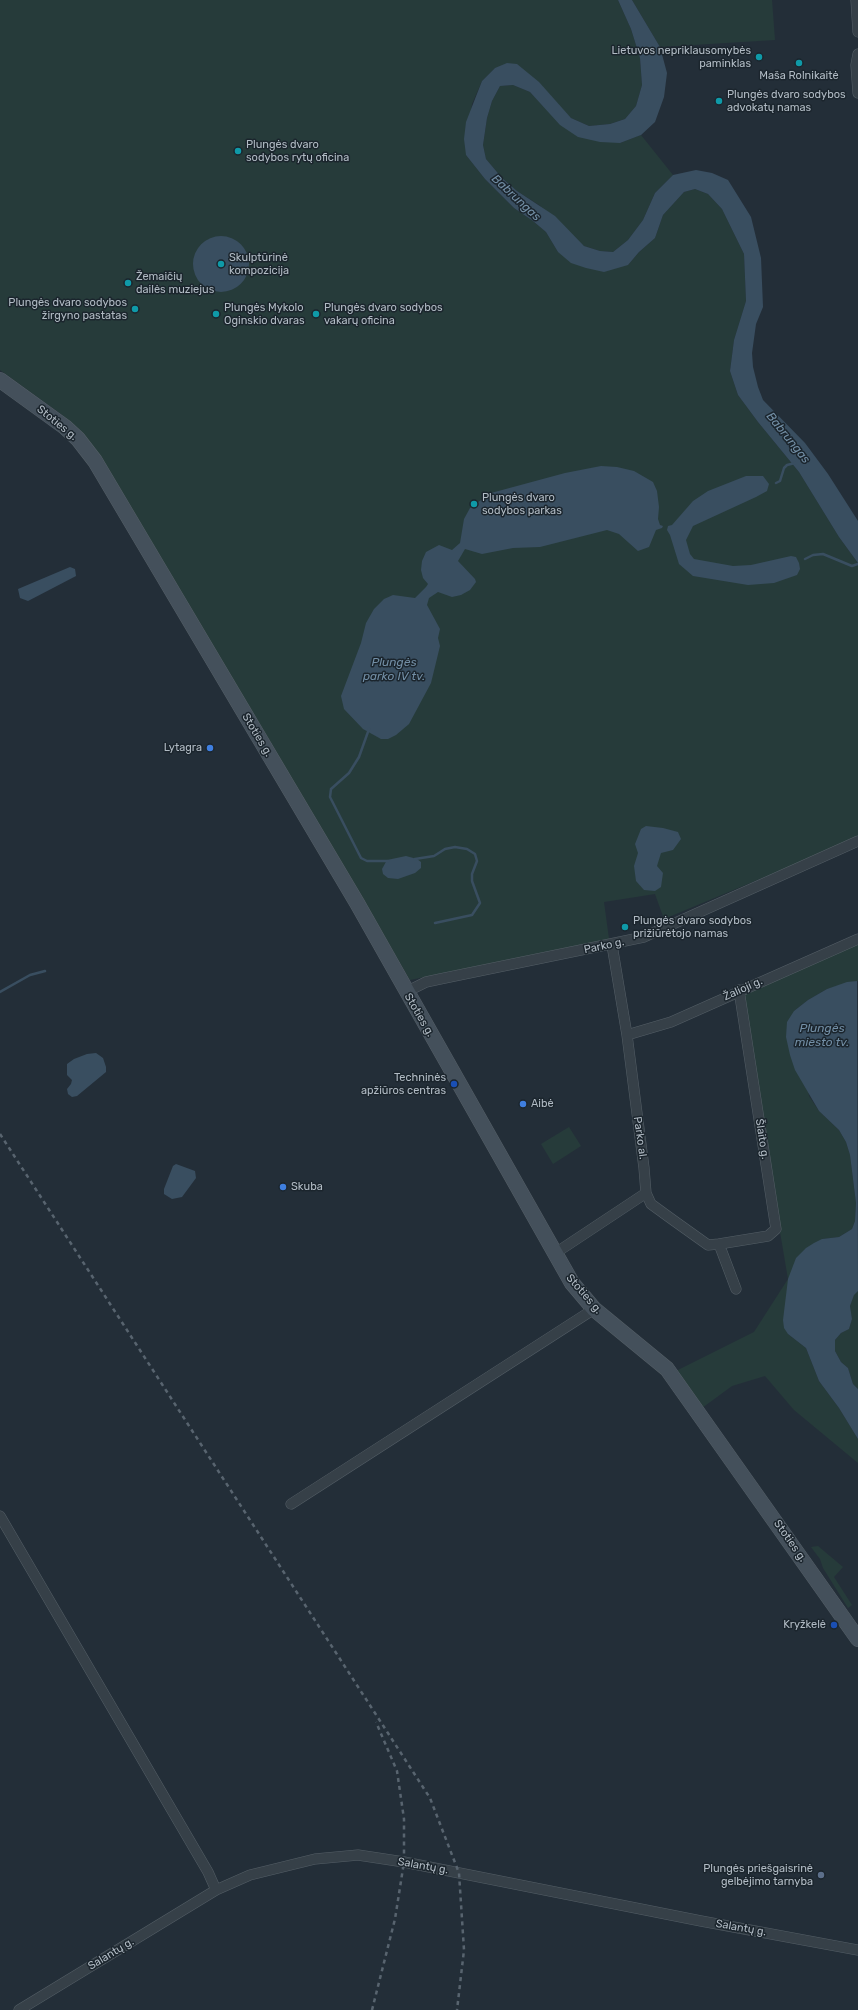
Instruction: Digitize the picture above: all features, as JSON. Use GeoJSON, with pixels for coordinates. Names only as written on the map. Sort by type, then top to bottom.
{"type":"FeatureCollection","features":[{"type":"Feature","properties":{"kind":"main road","name":"Stoties g."},"geometry":{"type":"LineString","coordinates":[[0,380],[65,427],[78,439],[95,461],[353,897],[554,1254],[572,1283],[594,1309],[667,1369],[858,1639]]}},
{"type":"Feature","properties":{"kind":"street"},"geometry":{"type":"LineString","coordinates":[[856,0],[858,32]]}},
{"type":"Feature","properties":{"kind":"street"},"geometry":{"type":"LineString","coordinates":[[858,54],[856,65],[858,93]]}},
{"type":"Feature","properties":{"kind":"street","name":"Parko g."},"geometry":{"type":"LineString","coordinates":[[406,992],[426,982],[612,945],[644,937],[858,841]]}},
{"type":"Feature","properties":{"kind":"street","name":"Žalioji g."},"geometry":{"type":"LineString","coordinates":[[627,1035],[671,1022],[739,990],[858,939]]}},
{"type":"Feature","properties":{"kind":"street","name":"Parko al."},"geometry":{"type":"LineString","coordinates":[[612,945],[627,1035],[646,1193]]}},
{"type":"Feature","properties":{"kind":"street","name":"Šlaito g."},"geometry":{"type":"LineString","coordinates":[[719,1244],[768,1236],[776,1229],[739,990]]}},
{"type":"Feature","properties":{"kind":"street"},"geometry":{"type":"LineString","coordinates":[[554,1254],[646,1193],[651,1204],[673,1220],[708,1244],[719,1244],[736,1288]]}},
{"type":"Feature","properties":{"kind":"street"},"geometry":{"type":"LineString","coordinates":[[291,1504],[594,1309]]}},
{"type":"Feature","properties":{"kind":"street"},"geometry":{"type":"LineString","coordinates":[[0,1516],[208,1872],[216,1890]]}},
{"type":"Feature","properties":{"kind":"street","name":"Salantų g."},"geometry":{"type":"LineString","coordinates":[[20,2010],[216,1890],[250,1876],[315,1859],[358,1855],[459,1872],[701,1921],[858,1950]]}},
{"type":"Feature","properties":{"kind":"green space","name":"Plungės dvaro sodybos parkas"},"geometry":{"type":"Polygon","coordinates":[[[0,0],[618,0],[631,29],[640,58],[642,85],[636,106],[625,119],[610,124],[589,126],[571,118],[559,106],[495,68],[482,81],[472,104],[466,155],[485,179],[514,208],[546,232],[558,252],[628,265],[639,252],[655,238],[663,215],[684,192],[695,189],[708,194],[722,209],[744,254],[746,301],[734,340],[730,371],[738,395],[799,472],[839,537],[858,563],[858,838],[664,919],[655,894],[604,902],[609,939],[410,980],[110,472],[79,430],[61,414],[0,370],[0,0]]]}},
{"type":"Feature","properties":{"kind":"green space"},"geometry":{"type":"Polygon","coordinates":[[[632,0],[772,0],[775,40],[660,47],[632,0]]]}},
{"type":"Feature","properties":{"kind":"green space"},"geometry":{"type":"Polygon","coordinates":[[[513,85],[530,92],[544,107],[620,143],[641,135],[673,175],[655,193],[643,220],[628,240],[613,252],[600,251],[584,246],[539,205],[517,191],[502,178],[486,159],[483,145],[487,118],[492,101],[500,86],[513,85]]]}},
{"type":"Feature","properties":{"kind":"green space"},"geometry":{"type":"Polygon","coordinates":[[[858,940],[858,981],[827,989],[808,1000],[794,1011],[809,1096],[819,1111],[839,1130],[846,1142],[850,1155],[856,1203],[855,1221],[852,1229],[839,1237],[822,1239],[788,1334],[806,1348],[819,1381],[839,1408],[858,1439],[858,1463],[794,1410],[765,1376],[732,1386],[702,1408],[674,1372],[754,1332],[788,1279],[739,990],[858,940]]]}},
{"type":"Feature","properties":{"kind":"green space"},"geometry":{"type":"Polygon","coordinates":[[[569,1127],[581,1146],[553,1164],[541,1144],[569,1127]]]}},
{"type":"Feature","properties":{"kind":"green space"},"geometry":{"type":"Polygon","coordinates":[[[858,1291],[858,1389],[853,1384],[848,1368],[841,1362],[835,1351],[835,1340],[841,1333],[849,1329],[852,1319],[850,1306],[854,1294],[858,1291]]]}},
{"type":"Feature","properties":{"kind":"green space"},"geometry":{"type":"Polygon","coordinates":[[[818,1546],[843,1567],[834,1577],[852,1605],[848,1608],[823,1568],[820,1559],[811,1547],[818,1546]]]}},
{"type":"Feature","properties":{"kind":"water","name":"Babrungas"},"geometry":{"type":"Polygon","coordinates":[[[618,0],[632,0],[660,47],[667,73],[664,97],[655,122],[641,135],[620,143],[600,142],[578,137],[560,125],[530,92],[513,85],[500,86],[492,101],[487,118],[483,145],[486,159],[502,178],[517,191],[555,216],[584,246],[600,251],[613,252],[628,240],[643,220],[655,193],[673,175],[696,170],[712,173],[728,180],[751,217],[761,258],[763,307],[756,324],[752,353],[753,367],[758,387],[763,400],[805,443],[828,474],[858,521],[858,563],[839,537],[799,472],[738,395],[730,371],[734,340],[746,301],[744,254],[722,209],[708,194],[695,189],[684,192],[663,215],[655,238],[639,252],[628,265],[604,272],[571,263],[558,252],[546,232],[514,208],[485,179],[466,155],[464,139],[466,122],[482,81],[495,68],[507,63],[517,64],[539,82],[571,118],[589,126],[610,124],[625,119],[636,106],[642,85],[640,58],[631,29],[618,0]]]}},
{"type":"Feature","properties":{"kind":"water"},"geometry":{"type":"Polygon","coordinates":[[[221,236],[232,238],[241,244],[247,253],[249,264],[247,275],[241,284],[232,290],[221,292],[210,290],[201,284],[195,275],[193,264],[195,253],[201,244],[210,238],[221,236]]]}},
{"type":"Feature","properties":{"kind":"water","name":"Plungės parko IV tv."},"geometry":{"type":"Polygon","coordinates":[[[601,466],[617,467],[634,471],[653,482],[657,491],[659,507],[658,519],[660,525],[663,526],[662,528],[656,530],[649,547],[638,551],[619,534],[607,530],[540,547],[513,548],[482,554],[465,549],[458,561],[476,582],[470,590],[461,595],[452,597],[438,592],[429,598],[427,605],[440,629],[438,638],[440,646],[431,683],[409,724],[396,735],[388,739],[381,739],[363,729],[344,709],[341,696],[361,643],[366,623],[374,609],[384,599],[393,595],[415,598],[428,584],[423,578],[421,570],[422,561],[426,552],[439,545],[452,550],[460,543],[464,519],[470,508],[491,493],[565,473],[601,466]]]}},
{"type":"Feature","properties":{"kind":"water"},"geometry":{"type":"Polygon","coordinates":[[[746,476],[763,476],[769,484],[767,491],[693,526],[686,540],[690,554],[694,559],[733,566],[751,565],[791,556],[796,557],[799,563],[800,569],[797,575],[774,583],[748,585],[693,576],[679,564],[667,530],[668,526],[672,525],[693,501],[708,491],[746,476]]]}},
{"type":"Feature","properties":{"kind":"water"},"geometry":{"type":"Polygon","coordinates":[[[70,567],[75,569],[76,576],[28,601],[20,598],[18,589],[70,567]]]}},
{"type":"Feature","properties":{"kind":"water"},"geometry":{"type":"Polygon","coordinates":[[[646,826],[678,832],[681,839],[673,850],[661,853],[657,866],[663,873],[661,887],[655,891],[644,890],[636,881],[634,866],[638,853],[635,844],[641,829],[646,826]]]}},
{"type":"Feature","properties":{"kind":"water"},"geometry":{"type":"Polygon","coordinates":[[[406,856],[417,859],[421,862],[421,868],[415,873],[398,879],[388,878],[383,874],[382,869],[387,860],[406,856]]]}},
{"type":"Feature","properties":{"kind":"water","name":"Plungės miesto tv."},"geometry":{"type":"Polygon","coordinates":[[[857,981],[858,1291],[854,1295],[850,1306],[852,1319],[849,1329],[841,1333],[835,1340],[835,1351],[841,1362],[848,1368],[853,1384],[858,1389],[858,1439],[839,1408],[819,1381],[806,1348],[788,1334],[784,1328],[783,1320],[788,1279],[796,1258],[806,1248],[814,1243],[822,1239],[839,1237],[852,1229],[855,1221],[856,1203],[850,1155],[846,1142],[839,1130],[819,1111],[795,1070],[786,1037],[787,1022],[794,1011],[808,1000],[827,989],[847,982],[857,981]]]}},
{"type":"Feature","properties":{"kind":"water"},"geometry":{"type":"Polygon","coordinates":[[[96,1053],[103,1058],[106,1072],[77,1096],[72,1097],[68,1094],[67,1089],[72,1080],[67,1075],[67,1064],[74,1059],[87,1054],[96,1053]]]}},
{"type":"Feature","properties":{"kind":"water"},"geometry":{"type":"Polygon","coordinates":[[[176,1164],[195,1171],[196,1178],[182,1197],[172,1199],[164,1194],[164,1189],[173,1166],[176,1164]]]}},
{"type":"Feature","properties":{"kind":"waterway","name":"Babrungas"},"geometry":{"type":"LineString","coordinates":[[776,483],[780,481],[784,468],[787,465],[795,463]]}},
{"type":"Feature","properties":{"kind":"waterway"},"geometry":{"type":"LineString","coordinates":[[805,559],[813,555],[823,554],[852,566],[858,564]]}},
{"type":"Feature","properties":{"kind":"waterway"},"geometry":{"type":"LineString","coordinates":[[369,729],[359,757],[349,773],[331,789],[330,797],[361,858],[367,861],[388,861]]}},
{"type":"Feature","properties":{"kind":"waterway"},"geometry":{"type":"LineString","coordinates":[[415,859],[434,856],[445,849],[455,847],[467,849],[475,854],[477,861],[472,874],[472,881],[480,903],[472,915],[435,923]]}},
{"type":"Feature","properties":{"kind":"waterway"},"geometry":{"type":"LineString","coordinates":[[0,992],[30,975],[45,971]]}},
{"type":"Feature","properties":{"kind":"railway"},"geometry":{"type":"LineString","coordinates":[[0,1134],[430,1798],[459,1873],[464,1950],[457,2010]]}},
{"type":"Feature","properties":{"kind":"railway"},"geometry":{"type":"LineString","coordinates":[[372,2010],[395,1919],[404,1862],[404,1819],[397,1771],[376,1722]]}},
{"type":"Feature","properties":{"kind":"place","name":"Lietuvos nepriklausomybės paminklas"},"geometry":{"type":"Point","coordinates":[759,57]}},
{"type":"Feature","properties":{"kind":"place","name":"Maša Rolnikaitė"},"geometry":{"type":"Point","coordinates":[799,63]}},
{"type":"Feature","properties":{"kind":"place","name":"Plungės dvaro sodybos advokatų namas"},"geometry":{"type":"Point","coordinates":[719,101]}},
{"type":"Feature","properties":{"kind":"place","name":"Plungės dvaro sodybos rytų oficina"},"geometry":{"type":"Point","coordinates":[238,151]}},
{"type":"Feature","properties":{"kind":"place","name":"Skulptūrinė kompozicija"},"geometry":{"type":"Point","coordinates":[221,264]}},
{"type":"Feature","properties":{"kind":"place","name":"Žemaičių dailės muziejus"},"geometry":{"type":"Point","coordinates":[128,283]}},
{"type":"Feature","properties":{"kind":"place","name":"Plungės dvaro sodybos žirgyno pastatas"},"geometry":{"type":"Point","coordinates":[135,309]}},
{"type":"Feature","properties":{"kind":"place","name":"Plungės Mykolo Oginskio dvaras"},"geometry":{"type":"Point","coordinates":[216,314]}},
{"type":"Feature","properties":{"kind":"place","name":"Plungės dvaro sodybos vakarų oficina"},"geometry":{"type":"Point","coordinates":[316,314]}},
{"type":"Feature","properties":{"kind":"place","name":"Plungės dvaro sodybos parkas"},"geometry":{"type":"Point","coordinates":[474,504]}},
{"type":"Feature","properties":{"kind":"place","name":"Lytagra"},"geometry":{"type":"Point","coordinates":[210,748]}},
{"type":"Feature","properties":{"kind":"place","name":"Plungės dvaro sodybos prižiūrėtojo namas"},"geometry":{"type":"Point","coordinates":[625,927]}},
{"type":"Feature","properties":{"kind":"place","name":"Techninės apžiūros centras"},"geometry":{"type":"Point","coordinates":[454,1084]}},
{"type":"Feature","properties":{"kind":"place","name":"Aibė"},"geometry":{"type":"Point","coordinates":[523,1104]}},
{"type":"Feature","properties":{"kind":"place","name":"Skuba"},"geometry":{"type":"Point","coordinates":[283,1187]}},
{"type":"Feature","properties":{"kind":"place","name":"Kryžkelė"},"geometry":{"type":"Point","coordinates":[834,1625]}},
{"type":"Feature","properties":{"kind":"place","name":"Plungės priešgaisrinė gelbėjimo tarnyba"},"geometry":{"type":"Point","coordinates":[821,1875]}}]}
